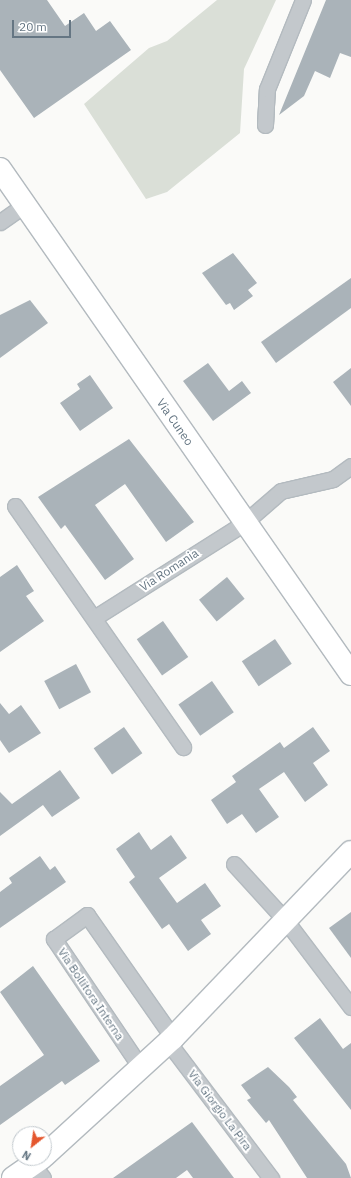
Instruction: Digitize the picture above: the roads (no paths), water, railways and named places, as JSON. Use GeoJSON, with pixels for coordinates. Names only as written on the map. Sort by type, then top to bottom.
{"type":"FeatureCollection","features":[{"type":"Feature","properties":{"kind":"street"},"geometry":{"type":"LineString","coordinates":[[264,125],[267,89],[303,0]]}},
{"type":"Feature","properties":{"kind":"street","name":"Via Cuneo"},"geometry":{"type":"LineString","coordinates":[[0,169],[351,674]]}},
{"type":"Feature","properties":{"kind":"street"},"geometry":{"type":"LineString","coordinates":[[0,222],[24,205]]}},
{"type":"Feature","properties":{"kind":"street","name":"Via Romania"},"geometry":{"type":"LineString","coordinates":[[94,618],[244,522],[281,491],[333,479],[351,466]]}},
{"type":"Feature","properties":{"kind":"street"},"geometry":{"type":"LineString","coordinates":[[15,506],[183,747]]}},
{"type":"Feature","properties":{"kind":"street"},"geometry":{"type":"LineString","coordinates":[[52,1153],[170,1040],[351,852]]}},
{"type":"Feature","properties":{"kind":"street"},"geometry":{"type":"LineString","coordinates":[[234,864],[286,921],[351,1007]]}},
{"type":"Feature","properties":{"kind":"street","name":"Via Bollitora Interna"},"geometry":{"type":"LineString","coordinates":[[141,1068],[54,939],[87,915],[170,1040]]}},
{"type":"Feature","properties":{"kind":"street","name":"Via Giorgio La Pira"},"geometry":{"type":"LineString","coordinates":[[170,1040],[271,1178]]}},
{"type":"Feature","properties":{"kind":"street"},"geometry":{"type":"LineString","coordinates":[[13,1178],[36,1166]]}}]}
